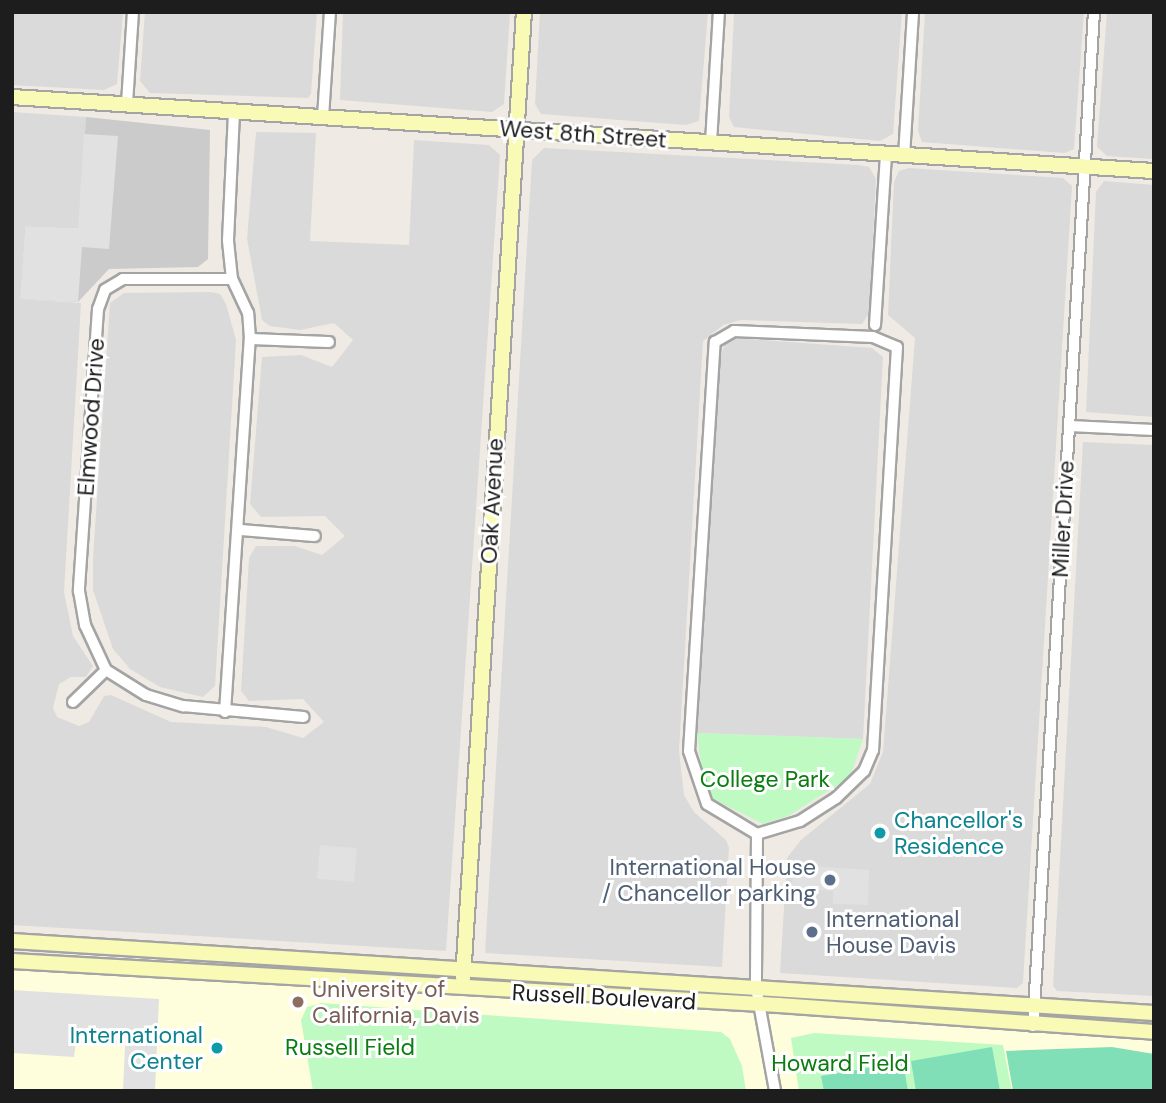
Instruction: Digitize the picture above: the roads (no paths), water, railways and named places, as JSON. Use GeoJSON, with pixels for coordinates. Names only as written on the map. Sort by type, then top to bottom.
{"type":"FeatureCollection","features":[{"type":"Feature","properties":{"kind":"main road","name":"Oak Avenue"},"geometry":{"type":"LineString","coordinates":[[463,989],[524,12]]}},
{"type":"Feature","properties":{"kind":"main road","name":"West 8th Street"},"geometry":{"type":"LineString","coordinates":[[12,97],[1154,170]]}},
{"type":"Feature","properties":{"kind":"main road","name":"Russell Boulevard"},"geometry":{"type":"LineString","coordinates":[[12,941],[1154,1013]]}},
{"type":"Feature","properties":{"kind":"main road","name":"Russell Boulevard"},"geometry":{"type":"LineString","coordinates":[[12,961],[288,979],[759,1004],[1033,1026],[1154,1032]]}},
{"type":"Feature","properties":{"kind":"main road"},"geometry":{"type":"LineString","coordinates":[[288,979],[297,970],[327,970],[333,962]]}},
{"type":"Feature","properties":{"kind":"street"},"geometry":{"type":"LineString","coordinates":[[127,104],[133,12]]}},
{"type":"Feature","properties":{"kind":"street"},"geometry":{"type":"LineString","coordinates":[[323,117],[330,12]]}},
{"type":"Feature","properties":{"kind":"street"},"geometry":{"type":"LineString","coordinates":[[712,142],[719,12]]}},
{"type":"Feature","properties":{"kind":"street"},"geometry":{"type":"LineString","coordinates":[[904,156],[913,12]]}},
{"type":"Feature","properties":{"kind":"street","name":"Miller Drive"},"geometry":{"type":"LineString","coordinates":[[1033,1026],[1094,12]]}},
{"type":"Feature","properties":{"kind":"street"},"geometry":{"type":"LineString","coordinates":[[225,712],[240,530],[250,339],[248,313],[232,279],[228,240],[234,112]]}},
{"type":"Feature","properties":{"kind":"street"},"geometry":{"type":"LineString","coordinates":[[875,325],[887,155]]}},
{"type":"Feature","properties":{"kind":"street","name":"Elmwood Drive"},"geometry":{"type":"LineString","coordinates":[[106,670],[85,625],[79,591],[98,309],[105,290],[123,279],[232,279]]}},
{"type":"Feature","properties":{"kind":"street"},"geometry":{"type":"LineString","coordinates":[[734,331],[873,337],[897,347],[873,750],[864,771],[836,798],[800,821],[757,834],[707,804],[689,751],[715,342],[734,331]]}},
{"type":"Feature","properties":{"kind":"street"},"geometry":{"type":"LineString","coordinates":[[250,339],[329,342]]}},
{"type":"Feature","properties":{"kind":"street"},"geometry":{"type":"LineString","coordinates":[[1069,426],[1154,430]]}},
{"type":"Feature","properties":{"kind":"street"},"geometry":{"type":"LineString","coordinates":[[240,530],[315,536]]}},
{"type":"Feature","properties":{"kind":"street"},"geometry":{"type":"LineString","coordinates":[[73,702],[106,670],[146,695],[183,706],[225,712],[304,717]]}},
{"type":"Feature","properties":{"kind":"street"},"geometry":{"type":"LineString","coordinates":[[757,834],[756,987],[775,1091]]}},
{"type":"Feature","properties":{"kind":"place","name":"Chancellor's Residence"},"geometry":{"type":"Point","coordinates":[880,833]}},
{"type":"Feature","properties":{"kind":"place","name":"International House / Chancellor parking"},"geometry":{"type":"Point","coordinates":[830,880]}},
{"type":"Feature","properties":{"kind":"place","name":"International House Davis"},"geometry":{"type":"Point","coordinates":[812,932]}},
{"type":"Feature","properties":{"kind":"place","name":"University of California, Davis"},"geometry":{"type":"Point","coordinates":[298,1002]}},
{"type":"Feature","properties":{"kind":"place","name":"International Center"},"geometry":{"type":"Point","coordinates":[217,1048]}},
{"type":"Feature","properties":{"kind":"park label","name":"College Park"},"geometry":{"type":"Point","coordinates":[765,779]}},
{"type":"Feature","properties":{"kind":"park label","name":"Russell Field"},"geometry":{"type":"Point","coordinates":[350,1047]}},
{"type":"Feature","properties":{"kind":"park label","name":"Howard Field"},"geometry":{"type":"Point","coordinates":[840,1063]}}]}
